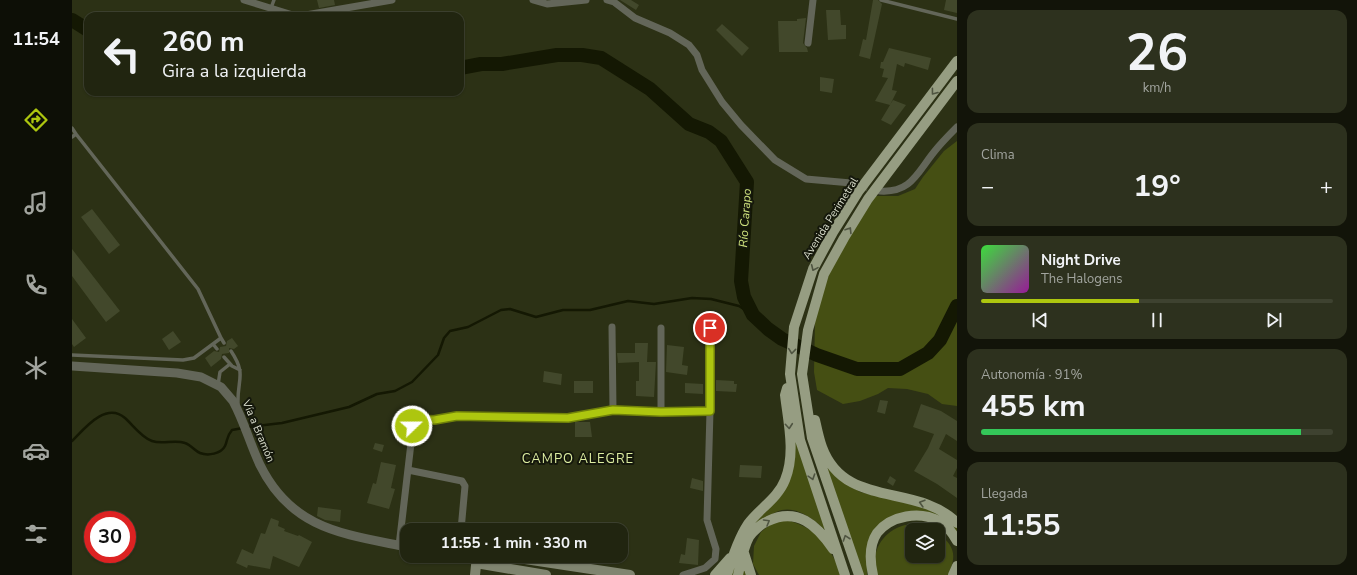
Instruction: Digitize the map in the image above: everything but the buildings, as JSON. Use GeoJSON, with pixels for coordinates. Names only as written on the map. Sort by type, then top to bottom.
{"type":"FeatureCollection","features":[{"type":"Feature","properties":{"kind":"main road","name":"Avenida Perimetral"},"geometry":{"type":"LineString","coordinates":[[844,575],[800,440],[790,374],[794,327],[813,269],[833,232],[858,192],[957,60]]}},
{"type":"Feature","properties":{"kind":"main road","name":"Avenida Perimetral"},"geometry":{"type":"LineString","coordinates":[[859,575],[812,438],[802,374],[808,330],[824,274],[844,238],[868,199],[957,81]]}},
{"type":"Feature","properties":{"kind":"main road"},"geometry":{"type":"LineString","coordinates":[[727,575],[739,551],[749,524],[778,492],[786,479],[790,450],[786,394],[790,374]]}},
{"type":"Feature","properties":{"kind":"main road"},"geometry":{"type":"LineString","coordinates":[[802,374],[822,448],[832,466],[848,481],[869,491],[925,503],[943,510],[956,523]]}},
{"type":"Feature","properties":{"kind":"main road"},"geometry":{"type":"LineString","coordinates":[[715,575],[739,551],[750,536],[763,523],[779,515],[796,517],[814,526],[825,537],[835,554],[844,575]]}},
{"type":"Feature","properties":{"kind":"main road"},"geometry":{"type":"LineString","coordinates":[[872,572],[871,552],[878,533],[891,522],[904,517],[923,515],[940,521],[953,534],[957,541]]}},
{"type":"Feature","properties":{"kind":"main road"},"geometry":{"type":"LineString","coordinates":[[738,575],[739,551]]}},
{"type":"Feature","properties":{"kind":"main road"},"geometry":{"type":"LineString","coordinates":[[739,551],[751,575]]}},
{"type":"Feature","properties":{"kind":"main road"},"geometry":{"type":"LineString","coordinates":[[475,575],[476,563]]}},
{"type":"Feature","properties":{"kind":"main road"},"geometry":{"type":"LineString","coordinates":[[490,563],[546,575]]}},
{"type":"Feature","properties":{"kind":"main road"},"geometry":{"type":"LineString","coordinates":[[551,563],[630,575]]}},
{"type":"Feature","properties":{"kind":"main road"},"geometry":{"type":"LineString","coordinates":[[953,575],[957,566]]}},
{"type":"Feature","properties":{"kind":"street"},"geometry":{"type":"LineString","coordinates":[[244,0],[282,12]]}},
{"type":"Feature","properties":{"kind":"street"},"geometry":{"type":"LineString","coordinates":[[323,12],[392,0]]}},
{"type":"Feature","properties":{"kind":"street"},"geometry":{"type":"LineString","coordinates":[[533,0],[547,4],[586,0]]}},
{"type":"Feature","properties":{"kind":"street"},"geometry":{"type":"LineString","coordinates":[[607,0],[614,2],[635,18],[670,33],[689,45],[697,55],[702,70],[722,102],[741,126],[775,160],[806,179],[851,183]]}},
{"type":"Feature","properties":{"kind":"street"},"geometry":{"type":"LineString","coordinates":[[808,43],[813,0]]}},
{"type":"Feature","properties":{"kind":"street"},"geometry":{"type":"LineString","coordinates":[[880,191],[898,190],[907,185],[916,177],[943,141],[957,127]]}},
{"type":"Feature","properties":{"kind":"street"},"geometry":{"type":"LineString","coordinates":[[612,328],[613,410]]}},
{"type":"Feature","properties":{"kind":"street"},"geometry":{"type":"LineString","coordinates":[[661,328],[661,412]]}},
{"type":"Feature","properties":{"kind":"street"},"geometry":{"type":"LineString","coordinates":[[683,575],[705,568],[715,559],[716,549],[707,520],[710,411],[710,328]]}},
{"type":"Feature","properties":{"kind":"street","name":"Vía a Bramón"},"geometry":{"type":"LineString","coordinates":[[72,366],[177,373],[201,377],[218,385],[228,393],[238,411],[260,465],[273,488],[294,509],[316,524],[338,533],[400,545]]}},
{"type":"Feature","properties":{"kind":"street"},"geometry":{"type":"LineString","coordinates":[[405,523],[412,426],[413,423],[419,419],[434,420],[457,416],[568,418],[613,410],[661,412],[710,411]]}},
{"type":"Feature","properties":{"kind":"street"},"geometry":{"type":"LineString","coordinates":[[408,470],[462,481],[465,486],[462,523]]}},
{"type":"Feature","properties":{"kind":"lane"},"geometry":{"type":"LineString","coordinates":[[271,9],[274,0]]}},
{"type":"Feature","properties":{"kind":"lane"},"geometry":{"type":"LineString","coordinates":[[881,0],[957,19]]}},
{"type":"Feature","properties":{"kind":"lane"},"geometry":{"type":"LineString","coordinates":[[72,128],[198,289],[224,343]]}},
{"type":"Feature","properties":{"kind":"lane"},"geometry":{"type":"LineString","coordinates":[[72,137],[76,134]]}},
{"type":"Feature","properties":{"kind":"lane"},"geometry":{"type":"LineString","coordinates":[[72,355],[184,360],[194,358],[221,338]]}},
{"type":"Feature","properties":{"kind":"lane"},"geometry":{"type":"LineString","coordinates":[[213,344],[217,349]]}},
{"type":"Feature","properties":{"kind":"lane"},"geometry":{"type":"LineString","coordinates":[[231,352],[237,360],[240,370],[238,411]]}},
{"type":"Feature","properties":{"kind":"lane"},"geometry":{"type":"LineString","coordinates":[[224,357],[230,364],[240,370]]}},
{"type":"Feature","properties":{"kind":"lane"},"geometry":{"type":"LineString","coordinates":[[218,385],[220,372],[230,364]]}},
{"type":"Feature","properties":{"kind":"green space"},"geometry":{"type":"Polygon","coordinates":[[[957,141],[957,406],[942,404],[928,394],[907,389],[888,388],[878,394],[860,401],[843,404],[817,390],[814,372],[815,321],[823,290],[844,236],[872,196],[898,196],[915,189],[944,151],[957,141]]]}},
{"type":"Feature","properties":{"kind":"green space"},"geometry":{"type":"Polygon","coordinates":[[[793,432],[832,537],[814,520],[799,512],[784,510],[776,512],[764,520],[745,538],[748,575],[727,575],[745,534],[780,495],[793,432]]]}},
{"type":"Feature","properties":{"kind":"green space"},"geometry":{"type":"Polygon","coordinates":[[[826,464],[839,478],[860,492],[938,511],[957,527],[957,540],[945,530],[945,523],[936,523],[930,518],[892,520],[867,552],[867,575],[857,575],[826,464]]]}},
{"type":"Feature","properties":{"kind":"green space"},"geometry":{"type":"Polygon","coordinates":[[[787,520],[808,529],[822,540],[843,575],[759,575],[753,564],[754,546],[761,532],[773,522],[787,520]]]}},
{"type":"Feature","properties":{"kind":"green space"},"geometry":{"type":"Polygon","coordinates":[[[905,525],[905,563],[945,563],[945,539],[953,552],[953,562],[948,575],[874,575],[877,550],[884,538],[897,528],[905,525]]]}},
{"type":"Feature","properties":{"kind":"waterway","name":"Río Carapo"},"geometry":{"type":"LineString","coordinates":[[72,20],[84,28]]}},
{"type":"Feature","properties":{"kind":"waterway","name":"Río Carapo"},"geometry":{"type":"LineString","coordinates":[[464,67],[481,64],[502,64],[557,55],[582,55],[601,58],[650,89],[689,124],[709,132],[721,141],[747,182],[741,281],[744,297],[753,315],[768,329],[782,339],[817,355],[857,369],[900,369],[928,353],[940,340],[957,306]]}},
{"type":"Feature","properties":{"kind":"waterway"},"geometry":{"type":"LineString","coordinates":[[248,427],[282,423],[349,407],[377,394],[395,391],[412,382],[438,355],[444,338],[450,331],[468,327],[501,310],[510,309],[536,317],[563,310],[590,310],[628,301],[654,304],[692,298],[711,299],[739,306],[753,315]]}},
{"type":"Feature","properties":{"kind":"waterway"},"geometry":{"type":"LineString","coordinates":[[72,441],[89,424],[103,415],[110,413],[118,414],[125,418],[141,434],[152,441],[181,442],[187,444],[200,453],[207,454],[214,454],[221,451],[225,446],[230,432],[232,430],[243,428]]}},
{"type":"Feature","properties":{"kind":"tunnel"},"geometry":{"type":"LineString","coordinates":[[851,183],[878,191]]}},
{"type":"Feature","properties":{"kind":"district","name":"CAMPO ALEGRE"},"geometry":{"type":"Point","coordinates":[578,458]}},
{"type":"Feature","properties":{"kind":"route"},"geometry":{"type":"LineString","coordinates":[[412,426],[415,421],[422,418],[434,420],[457,416],[568,418],[613,410],[661,412],[710,411],[710,328]]}}]}
